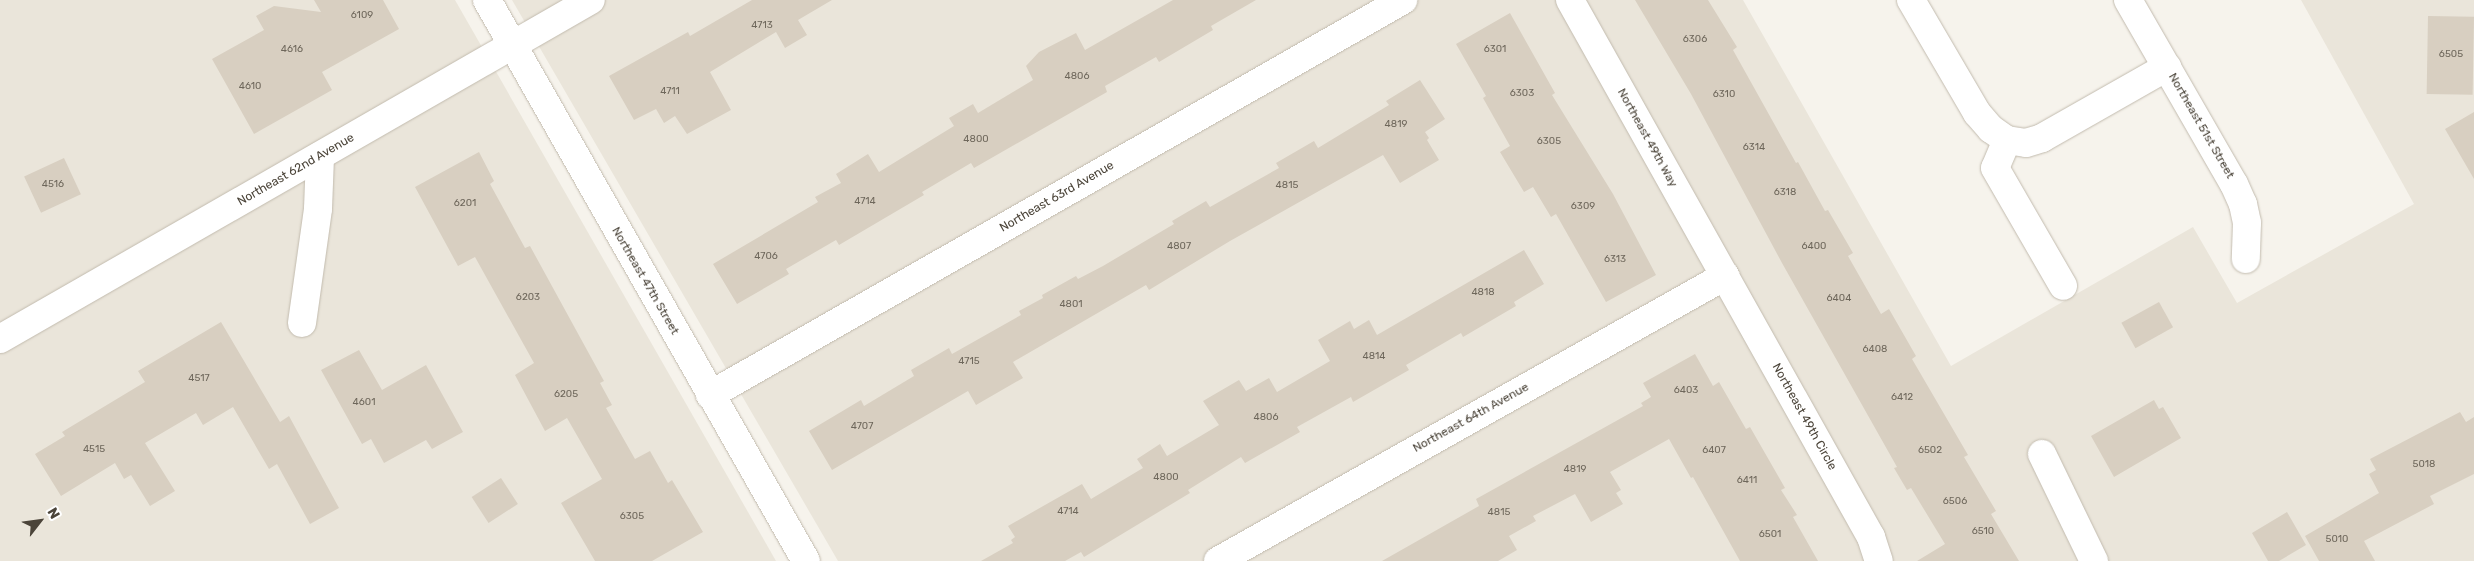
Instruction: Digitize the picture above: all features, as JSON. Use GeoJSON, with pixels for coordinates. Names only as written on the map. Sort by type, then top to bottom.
{"type":"FeatureCollection","features":[{"type":"Feature","properties":{"kind":"street","name":"Northeast 47th Street"},"geometry":{"type":"LineString","coordinates":[[487,0],[806,561]]}},
{"type":"Feature","properties":{"kind":"street","name":"Northeast 62nd Avenue"},"geometry":{"type":"LineString","coordinates":[[0,339],[591,0]]}},
{"type":"Feature","properties":{"kind":"street","name":"Northeast 63rd Avenue"},"geometry":{"type":"LineString","coordinates":[[710,395],[1403,0]]}},
{"type":"Feature","properties":{"kind":"street","name":"Northeast 49th Way"},"geometry":{"type":"LineString","coordinates":[[1570,0],[1724,276]]}},
{"type":"Feature","properties":{"kind":"street"},"geometry":{"type":"LineString","coordinates":[[1911,0],[1977,113],[1991,129],[2007,140],[2026,143],[2042,138],[2167,67]]}},
{"type":"Feature","properties":{"kind":"street","name":"Northeast 51st Street"},"geometry":{"type":"LineString","coordinates":[[2128,0],[2234,184],[2243,204],[2247,224],[2246,259]]}},
{"type":"Feature","properties":{"kind":"street"},"geometry":{"type":"LineString","coordinates":[[2007,140],[1995,168],[2063,286]]}},
{"type":"Feature","properties":{"kind":"street"},"geometry":{"type":"LineString","coordinates":[[302,323],[318,209],[320,156]]}},
{"type":"Feature","properties":{"kind":"street","name":"Northeast 64th Avenue"},"geometry":{"type":"LineString","coordinates":[[1218,561],[1724,276]]}},
{"type":"Feature","properties":{"kind":"street","name":"Northeast 49th Circle"},"geometry":{"type":"LineString","coordinates":[[1724,276],[1871,537],[1879,561]]}},
{"type":"Feature","properties":{"kind":"street"},"geometry":{"type":"LineString","coordinates":[[2042,454],[2094,561]]}},
{"type":"Feature","properties":{"kind":"shaded area"},"geometry":{"type":"Polygon","coordinates":[[[0,0],[455,0],[776,561],[0,561],[0,0]]]}},
{"type":"Feature","properties":{"kind":"shaded area"},"geometry":{"type":"Polygon","coordinates":[[[512,0],[1743,0],[1951,366],[2193,227],[2237,303],[2414,204],[2301,0],[2474,0],[2474,561],[838,561],[512,0]]]}},
{"type":"Feature","properties":{"kind":"building"},"geometry":{"type":"Polygon","coordinates":[[[314,0],[383,0],[399,29],[322,72],[332,90],[254,134],[212,59],[264,30],[256,16],[274,6],[321,12],[314,0]]]}},
{"type":"Feature","properties":{"kind":"building"},"geometry":{"type":"Polygon","coordinates":[[[752,0],[832,0],[798,20],[807,35],[785,48],[776,32],[710,72],[731,110],[687,134],[675,116],[664,123],[656,109],[634,120],[609,76],[688,32],[690,36],[752,0]]]}},
{"type":"Feature","properties":{"kind":"building"},"geometry":{"type":"Polygon","coordinates":[[[1173,0],[1256,0],[1211,26],[1213,30],[1159,62],[1156,57],[1105,86],[1107,92],[974,168],[971,163],[922,192],[924,195],[839,245],[836,240],[786,269],[789,274],[737,304],[713,264],[818,202],[815,197],[841,183],[836,174],[868,154],[879,172],[954,126],[949,118],[973,104],[978,113],[1033,80],[1026,66],[1039,52],[1076,33],[1085,50],[1173,0]]]}},
{"type":"Feature","properties":{"kind":"building"},"geometry":{"type":"Polygon","coordinates":[[[1635,0],[1708,0],[1737,47],[1733,50],[1796,163],[1798,162],[1825,211],[1828,210],[1853,253],[1848,256],[1881,314],[1889,309],[1916,356],[1912,359],[1968,455],[1964,457],[1996,511],[1991,514],[2019,561],[1917,561],[1945,544],[1911,488],[1907,490],[1894,468],[1897,467],[1782,263],[1691,94],[1635,0]]]}},
{"type":"Feature","properties":{"kind":"building"},"geometry":{"type":"Polygon","coordinates":[[[1510,13],[1555,93],[1552,95],[1613,194],[1656,275],[1606,302],[1556,214],[1551,217],[1533,187],[1524,192],[1500,152],[1510,146],[1483,98],[1486,96],[1456,44],[1510,13]]]}},
{"type":"Feature","properties":{"kind":"building"},"geometry":{"type":"Polygon","coordinates":[[[2428,16],[2474,17],[2473,95],[2427,94],[2428,16]]]}},
{"type":"Feature","properties":{"kind":"building"},"geometry":{"type":"Polygon","coordinates":[[[1420,80],[1445,119],[1425,132],[1429,138],[1427,140],[1439,160],[1400,183],[1383,155],[1230,241],[1149,290],[1146,285],[1013,362],[1023,378],[976,405],[968,391],[832,470],[809,431],[861,400],[864,406],[914,376],[911,370],[949,348],[952,354],[1021,315],[1019,311],[1043,298],[1042,295],[1076,276],[1078,279],[1103,266],[1174,224],[1172,221],[1206,201],[1210,207],[1279,168],[1276,163],[1314,141],[1318,148],[1389,105],[1386,101],[1420,80]]]}},
{"type":"Feature","properties":{"kind":"building"},"geometry":{"type":"Polygon","coordinates":[[[2474,112],[2474,179],[2445,129],[2474,112]]]}},
{"type":"Feature","properties":{"kind":"building"},"geometry":{"type":"Polygon","coordinates":[[[479,152],[494,181],[490,184],[525,248],[530,246],[604,381],[600,383],[612,405],[606,408],[635,459],[650,451],[668,483],[672,480],[703,532],[652,561],[595,561],[561,503],[602,479],[567,418],[545,431],[515,375],[534,363],[475,257],[458,266],[415,187],[479,152]]]}},
{"type":"Feature","properties":{"kind":"building"},"geometry":{"type":"Polygon","coordinates":[[[64,158],[81,194],[41,213],[24,177],[64,158]]]}},
{"type":"Feature","properties":{"kind":"building"},"geometry":{"type":"Polygon","coordinates":[[[1524,250],[1544,284],[1514,302],[1516,306],[1463,337],[1461,333],[1406,365],[1409,370],[1353,402],[1351,397],[1297,427],[1300,432],[1245,463],[1241,457],[1188,490],[1190,493],[1084,557],[1081,552],[1065,561],[981,561],[1013,543],[1011,540],[1015,537],[1008,526],[1082,484],[1091,499],[1143,468],[1137,459],[1160,444],[1167,456],[1219,425],[1203,401],[1239,380],[1246,391],[1269,378],[1277,392],[1330,361],[1318,340],[1350,321],[1354,329],[1369,320],[1377,335],[1524,250]]]}},
{"type":"Feature","properties":{"kind":"building"},"geometry":{"type":"Polygon","coordinates":[[[2159,302],[2173,327],[2135,348],[2121,323],[2159,302]]]}},
{"type":"Feature","properties":{"kind":"building"},"geometry":{"type":"Polygon","coordinates":[[[221,322],[280,422],[289,416],[339,508],[310,524],[277,464],[269,469],[233,407],[203,425],[196,413],[145,443],[175,491],[150,506],[131,475],[124,479],[115,463],[61,496],[35,454],[65,436],[62,432],[145,382],[138,371],[221,322]]]}},
{"type":"Feature","properties":{"kind":"building"},"geometry":{"type":"Polygon","coordinates":[[[359,350],[382,390],[426,365],[463,432],[432,449],[426,440],[384,463],[371,439],[362,444],[321,370],[359,350]]]}},
{"type":"Feature","properties":{"kind":"building"},"geometry":{"type":"Polygon","coordinates":[[[1695,354],[1713,386],[1719,382],[1746,429],[1750,427],[1785,488],[1781,490],[1797,515],[1793,517],[1818,561],[1740,561],[1693,477],[1691,478],[1669,439],[1610,472],[1621,490],[1616,493],[1623,504],[1591,522],[1575,494],[1533,516],[1536,521],[1509,536],[1517,550],[1498,561],[1382,561],[1479,506],[1476,499],[1643,406],[1641,403],[1651,397],[1643,383],[1695,354]]]}},
{"type":"Feature","properties":{"kind":"building"},"geometry":{"type":"Polygon","coordinates":[[[2154,400],[2159,409],[2163,407],[2181,438],[2114,477],[2091,436],[2154,400]]]}},
{"type":"Feature","properties":{"kind":"building"},"geometry":{"type":"Polygon","coordinates":[[[2460,412],[2466,422],[2474,417],[2474,474],[2430,496],[2434,504],[2364,541],[2375,561],[2319,561],[2305,536],[2379,493],[2369,474],[2376,470],[2370,459],[2460,412]]]}},
{"type":"Feature","properties":{"kind":"building"},"geometry":{"type":"Polygon","coordinates":[[[501,478],[518,504],[489,523],[472,497],[501,478]]]}},
{"type":"Feature","properties":{"kind":"building"},"geometry":{"type":"Polygon","coordinates":[[[2287,512],[2306,545],[2279,561],[2268,561],[2252,533],[2287,512]]]}}]}
